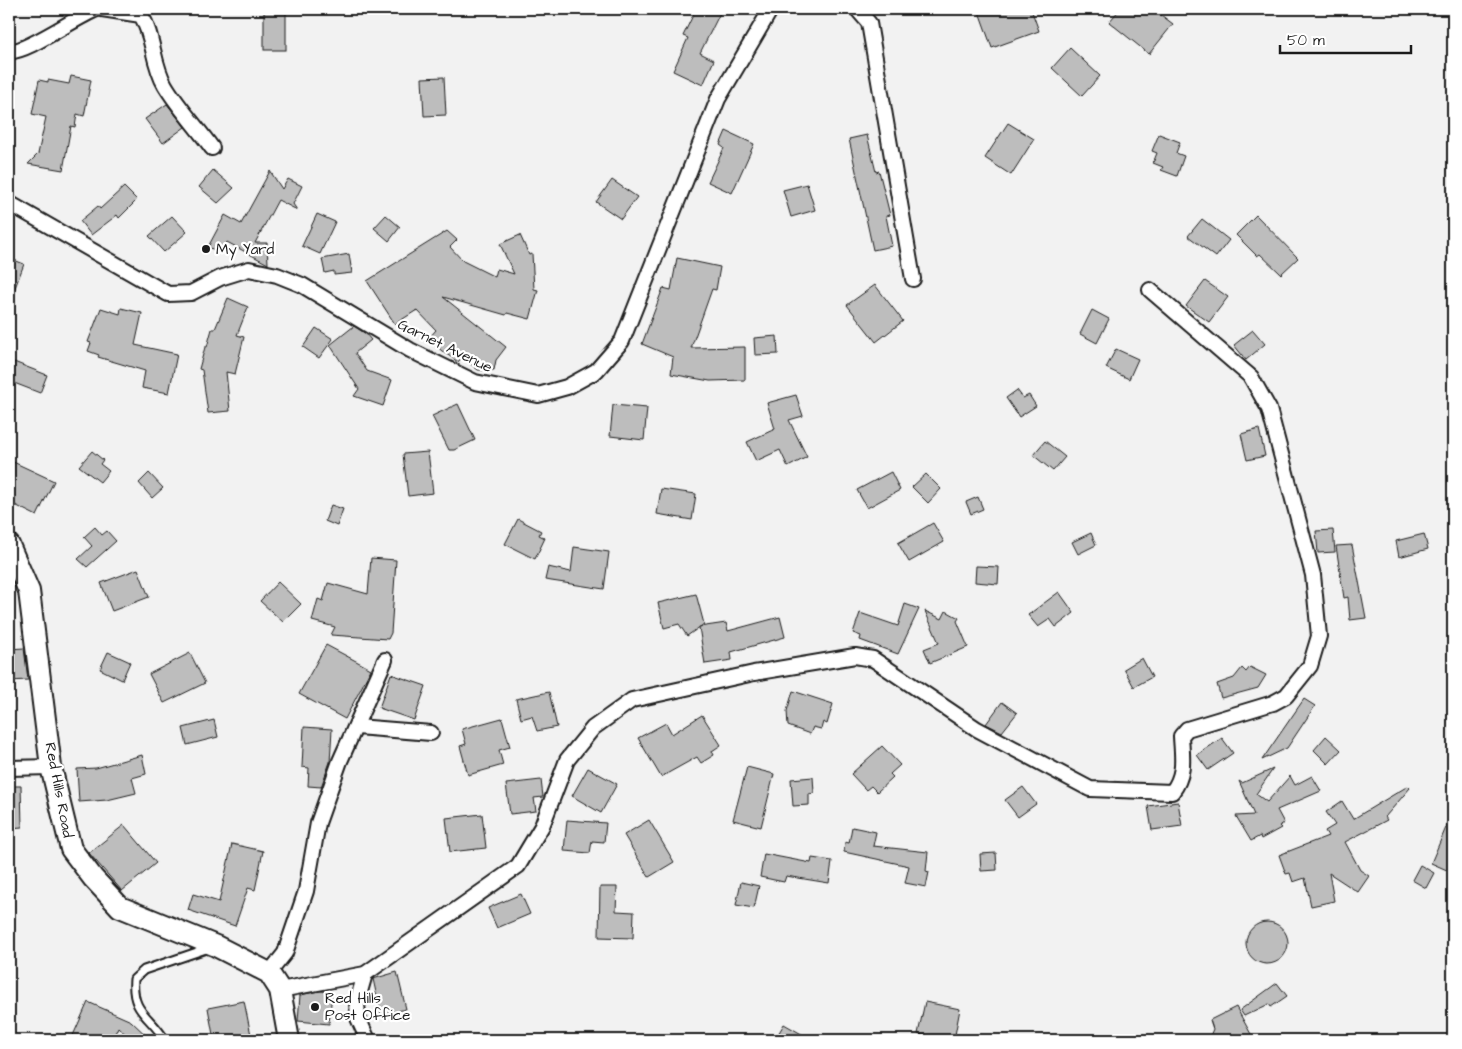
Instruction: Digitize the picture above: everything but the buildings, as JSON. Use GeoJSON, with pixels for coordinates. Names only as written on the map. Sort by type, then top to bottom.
{"type":"FeatureCollection","features":[{"type":"Feature","properties":{"kind":"main road","name":"Red Hills Road"},"geometry":{"type":"LineString","coordinates":[[9,545],[29,591],[52,767],[71,849],[93,878],[120,907],[216,946],[269,972]]}},
{"type":"Feature","properties":{"kind":"main road"},"geometry":{"type":"LineString","coordinates":[[269,972],[280,990],[289,1040]]}},
{"type":"Feature","properties":{"kind":"street"},"geometry":{"type":"LineString","coordinates":[[9,51],[14,52],[30,46],[82,15],[97,9]]}},
{"type":"Feature","properties":{"kind":"street"},"geometry":{"type":"LineString","coordinates":[[102,9],[141,15],[148,26],[157,65],[165,85],[212,148]]}},
{"type":"Feature","properties":{"kind":"street","name":"Garnet Avenue"},"geometry":{"type":"LineString","coordinates":[[9,203],[168,294],[192,294],[220,278],[249,269],[277,275],[302,285],[410,350],[475,382],[538,395],[567,387],[596,371],[622,341],[718,99],[771,9]]}},
{"type":"Feature","properties":{"kind":"street"},"geometry":{"type":"LineString","coordinates":[[857,9],[869,23],[913,279]]}},
{"type":"Feature","properties":{"kind":"street"},"geometry":{"type":"LineString","coordinates":[[280,990],[365,974],[518,866],[542,826],[567,760],[593,728],[632,700],[754,673],[855,656],[864,657],[873,659],[977,729],[1090,789],[1172,792],[1180,781],[1183,764],[1181,736],[1187,729],[1274,703],[1286,696],[1310,666],[1319,636],[1313,574],[1269,409],[1251,377],[1150,290]]}},
{"type":"Feature","properties":{"kind":"street"},"geometry":{"type":"LineString","coordinates":[[269,972],[285,953],[306,891],[318,823],[340,761],[357,727],[385,660]]}},
{"type":"Feature","properties":{"kind":"street"},"geometry":{"type":"LineString","coordinates":[[357,727],[431,733]]}},
{"type":"Feature","properties":{"kind":"street"},"geometry":{"type":"LineString","coordinates":[[9,768],[52,767]]}},
{"type":"Feature","properties":{"kind":"street"},"geometry":{"type":"LineString","coordinates":[[365,974],[358,1002],[358,1018],[368,1040]]}},
{"type":"Feature","properties":{"kind":"lane"},"geometry":{"type":"LineString","coordinates":[[165,1040],[138,1009],[132,994],[134,979],[144,970],[216,946]]}},
{"type":"Feature","properties":{"kind":"place","name":"My Yard"},"geometry":{"type":"Point","coordinates":[206,249]}},
{"type":"Feature","properties":{"kind":"place","name":"Red Hills Post Office"},"geometry":{"type":"Point","coordinates":[315,1007]}}]}
